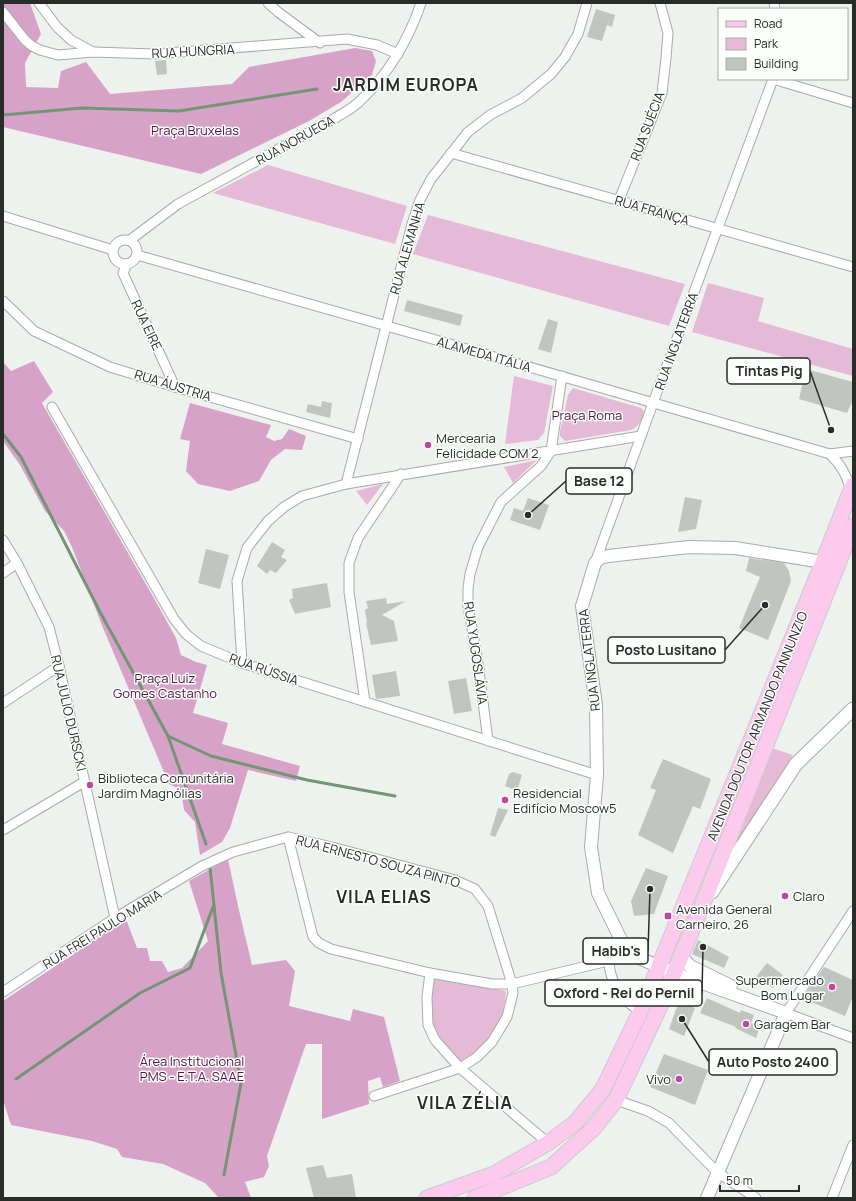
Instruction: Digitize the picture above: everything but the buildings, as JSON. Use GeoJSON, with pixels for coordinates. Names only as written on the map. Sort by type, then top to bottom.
{"type":"FeatureCollection","features":[{"type":"Feature","properties":{"kind":"main road","name":"AVENIDA DOUTOR ARMANDO PANNUNZIO"},"geometry":{"type":"LineString","coordinates":[[427,1198],[494,1174],[548,1143],[574,1123],[603,1089],[640,1012],[659,967],[852,488]]}},
{"type":"Feature","properties":{"kind":"main road","name":"AVENIDA DOUTOR ARMANDO PANNUNZIO"},"geometry":{"type":"LineString","coordinates":[[475,1198],[551,1167],[594,1128],[616,1100],[650,1029],[674,973],[848,555],[853,526]]}},
{"type":"Feature","properties":{"kind":"main road"},"geometry":{"type":"LineString","coordinates":[[700,911],[796,764],[853,709]]}},
{"type":"Feature","properties":{"kind":"street"},"geometry":{"type":"LineString","coordinates":[[39,3],[57,27],[72,40],[93,52]]}},
{"type":"Feature","properties":{"kind":"street"},"geometry":{"type":"LineString","coordinates":[[268,3],[278,12],[320,42]]}},
{"type":"Feature","properties":{"kind":"street","name":"RUA NORUEGA"},"geometry":{"type":"LineString","coordinates":[[130,240],[178,204],[337,117],[359,102],[378,82],[398,54],[415,22],[421,3]]}},
{"type":"Feature","properties":{"kind":"street","name":"RUA ALEMANHA"},"geometry":{"type":"LineString","coordinates":[[346,484],[412,224],[420,200],[431,179],[468,132],[490,116],[522,98],[551,74],[565,57],[578,34],[587,3]]}},
{"type":"Feature","properties":{"kind":"street","name":"RUA SUÉCIA"},"geometry":{"type":"LineString","coordinates":[[619,200],[662,93],[668,33],[660,3]]}},
{"type":"Feature","properties":{"kind":"street","name":"RUA HUNGRIA"},"geometry":{"type":"LineString","coordinates":[[3,12],[32,46],[58,55],[93,52],[155,54],[347,40],[377,45],[398,54]]}},
{"type":"Feature","properties":{"kind":"street","name":"RUA INGLATERRA"},"geometry":{"type":"LineString","coordinates":[[773,80],[641,436],[595,563],[582,606],[596,705],[597,775],[591,846],[598,893],[621,942],[630,954],[659,967],[786,1013]]}},
{"type":"Feature","properties":{"kind":"street"},"geometry":{"type":"LineString","coordinates":[[776,80],[853,104]]}},
{"type":"Feature","properties":{"kind":"street","name":"RUA FRANÇA"},"geometry":{"type":"LineString","coordinates":[[450,153],[853,267]]}},
{"type":"Feature","properties":{"kind":"street"},"geometry":{"type":"LineString","coordinates":[[3,216],[113,250]]}},
{"type":"Feature","properties":{"kind":"street"},"geometry":{"type":"LineString","coordinates":[[130,240],[137,248],[137,255],[133,262],[123,264],[116,261],[114,258],[114,247],[119,241],[130,240]]}},
{"type":"Feature","properties":{"kind":"street","name":"ALAMEDA ITÁLIA"},"geometry":{"type":"LineString","coordinates":[[137,255],[830,454],[853,451]]}},
{"type":"Feature","properties":{"kind":"street","name":"RUA EIRE"},"geometry":{"type":"LineString","coordinates":[[127,264],[123,273],[175,387]]}},
{"type":"Feature","properties":{"kind":"street","name":"RUA ÁUSTRIA"},"geometry":{"type":"LineString","coordinates":[[3,301],[34,331],[110,366],[175,387],[358,439]]}},
{"type":"Feature","properties":{"kind":"street","name":"RUA YUGOSLÁVIA"},"geometry":{"type":"LineString","coordinates":[[488,741],[478,664],[468,606],[470,574],[478,547],[501,502],[541,466],[551,451],[562,376]]}},
{"type":"Feature","properties":{"kind":"street","name":"RUA RÚSSIA"},"geometry":{"type":"LineString","coordinates":[[52,407],[174,620],[186,634],[201,646],[242,663],[597,775]]}},
{"type":"Feature","properties":{"kind":"street"},"geometry":{"type":"LineString","coordinates":[[242,663],[237,581],[247,548],[268,521],[284,507],[302,496],[346,484],[401,474],[641,436]]}},
{"type":"Feature","properties":{"kind":"street"},"geometry":{"type":"LineString","coordinates":[[830,454],[840,464],[852,488]]}},
{"type":"Feature","properties":{"kind":"street"},"geometry":{"type":"LineString","coordinates":[[365,702],[349,592],[349,563],[358,538],[401,474]]}},
{"type":"Feature","properties":{"kind":"street","name":"RUA JULIO DURSCKI"},"geometry":{"type":"LineString","coordinates":[[3,540],[17,563],[49,627],[115,918]]}},
{"type":"Feature","properties":{"kind":"street"},"geometry":{"type":"LineString","coordinates":[[595,563],[600,558],[608,556],[689,547],[735,548],[825,557],[834,552],[848,555]]}},
{"type":"Feature","properties":{"kind":"street"},"geometry":{"type":"LineString","coordinates":[[3,573],[17,563]]}},
{"type":"Feature","properties":{"kind":"street"},"geometry":{"type":"LineString","coordinates":[[3,703],[59,666]]}},
{"type":"Feature","properties":{"kind":"street"},"geometry":{"type":"LineString","coordinates":[[3,830],[84,782]]}},
{"type":"Feature","properties":{"kind":"street"},"geometry":{"type":"LineString","coordinates":[[288,837],[313,938],[331,949],[430,973],[492,984],[512,984],[608,961]]}},
{"type":"Feature","properties":{"kind":"street","name":"RUA ERNESTO SOUZA PINTO"},"geometry":{"type":"LineString","coordinates":[[202,866],[233,852],[288,837],[332,847],[455,880],[475,889],[488,906],[512,984],[513,993],[507,1017],[492,1042],[477,1057],[460,1068],[374,1096]]}},
{"type":"Feature","properties":{"kind":"street","name":"RUA FREI PAULO MARIA"},"geometry":{"type":"LineString","coordinates":[[3,992],[115,918],[168,888],[202,866]]}},
{"type":"Feature","properties":{"kind":"street"},"geometry":{"type":"LineString","coordinates":[[707,1198],[786,1013],[853,911]]}},
{"type":"Feature","properties":{"kind":"street"},"geometry":{"type":"LineString","coordinates":[[621,942],[610,955],[608,961],[616,989],[622,998],[640,1012]]}},
{"type":"Feature","properties":{"kind":"street"},"geometry":{"type":"LineString","coordinates":[[681,956],[690,966],[786,1013],[853,1038]]}},
{"type":"Feature","properties":{"kind":"street"},"geometry":{"type":"LineString","coordinates":[[430,973],[427,997],[428,1025],[436,1040],[460,1068],[548,1143]]}},
{"type":"Feature","properties":{"kind":"street"},"geometry":{"type":"LineString","coordinates":[[616,1100],[648,1111],[670,1123],[718,1172],[756,1198]]}},
{"type":"Feature","properties":{"kind":"street"},"geometry":{"type":"LineString","coordinates":[[832,1198],[853,1145]]}},
{"type":"Feature","properties":{"kind":"green space","name":"Praça Bruxelas"},"geometry":{"type":"Polygon","coordinates":[[[3,3],[30,3],[41,34],[25,63],[26,87],[58,88],[61,71],[86,62],[110,94],[232,84],[249,67],[355,48],[372,51],[376,61],[372,75],[341,102],[309,121],[201,174],[3,127],[3,3]]]}},
{"type":"Feature","properties":{"kind":"green space"},"geometry":{"type":"Polygon","coordinates":[[[268,165],[407,206],[395,244],[213,193],[268,165]]]}},
{"type":"Feature","properties":{"kind":"green space"},"geometry":{"type":"Polygon","coordinates":[[[428,215],[685,284],[669,326],[413,254],[428,215]]]}},
{"type":"Feature","properties":{"kind":"green space"},"geometry":{"type":"Polygon","coordinates":[[[708,283],[764,298],[758,321],[853,349],[853,376],[692,332],[708,283]]]}},
{"type":"Feature","properties":{"kind":"green space","name":"Praça Luiz Gomes Castanho"},"geometry":{"type":"Polygon","coordinates":[[[34,361],[53,392],[42,403],[176,638],[181,655],[207,665],[193,713],[228,723],[222,744],[300,766],[296,781],[248,770],[230,828],[222,842],[200,855],[195,822],[184,810],[181,790],[169,784],[103,628],[72,547],[64,531],[45,511],[20,465],[3,441],[3,362],[11,371],[34,361]]]}},
{"type":"Feature","properties":{"kind":"green space"},"geometry":{"type":"Polygon","coordinates":[[[514,376],[553,386],[544,433],[538,440],[505,444],[514,376]]]}},
{"type":"Feature","properties":{"kind":"green space","name":"Praça Roma"},"geometry":{"type":"Polygon","coordinates":[[[573,388],[641,408],[644,411],[642,420],[631,430],[565,441],[560,436],[560,431],[568,395],[573,388]]]}},
{"type":"Feature","properties":{"kind":"green space"},"geometry":{"type":"Polygon","coordinates":[[[190,403],[271,425],[266,437],[274,441],[282,439],[289,429],[306,436],[302,450],[285,449],[271,460],[259,481],[230,491],[198,484],[186,471],[190,441],[180,439],[190,403]]]}},
{"type":"Feature","properties":{"kind":"green space"},"geometry":{"type":"Polygon","coordinates":[[[537,460],[513,483],[504,467],[537,460]]]}},
{"type":"Feature","properties":{"kind":"green space"},"geometry":{"type":"Polygon","coordinates":[[[383,484],[367,505],[356,491],[383,484]]]}},
{"type":"Feature","properties":{"kind":"green space"},"geometry":{"type":"Polygon","coordinates":[[[772,748],[793,755],[728,859],[772,748]]]}},
{"type":"Feature","properties":{"kind":"green space","name":"Área Institucional PMS - E.T.A. SAAE"},"geometry":{"type":"Polygon","coordinates":[[[228,859],[252,965],[286,960],[295,971],[289,1006],[350,1021],[353,1009],[384,1017],[400,1081],[383,1087],[380,1077],[368,1081],[369,1104],[322,1119],[322,1044],[306,1044],[267,1156],[269,1166],[264,1177],[245,1182],[251,1198],[219,1198],[205,1183],[163,1164],[122,1157],[117,1149],[92,1141],[11,1125],[3,1100],[3,1001],[126,919],[137,948],[147,948],[150,961],[162,961],[168,972],[182,968],[208,941],[189,881],[228,859]]]}},
{"type":"Feature","properties":{"kind":"green space"},"geometry":{"type":"Polygon","coordinates":[[[431,977],[506,991],[505,1005],[501,1021],[497,1028],[481,1048],[460,1061],[444,1047],[430,1024],[431,977]]]}},
{"type":"Feature","properties":{"kind":"waterway"},"geometry":{"type":"LineString","coordinates":[[3,115],[82,108],[179,111],[317,89]]}},
{"type":"Feature","properties":{"kind":"waterway"},"geometry":{"type":"LineString","coordinates":[[3,434],[21,457],[100,612],[168,736],[206,844]]}},
{"type":"Feature","properties":{"kind":"waterway"},"geometry":{"type":"LineString","coordinates":[[168,736],[211,756],[307,780],[395,796]]}},
{"type":"Feature","properties":{"kind":"waterway"},"geometry":{"type":"LineString","coordinates":[[210,867],[221,973],[241,1083],[224,1175]]}},
{"type":"Feature","properties":{"kind":"waterway"},"geometry":{"type":"LineString","coordinates":[[16,1079],[140,993],[190,968],[213,907]]}},
{"type":"Feature","properties":{"kind":"place","name":"Tintas Pig"},"geometry":{"type":"Point","coordinates":[831,430]}},
{"type":"Feature","properties":{"kind":"place","name":"Mercearia Felicidade COM 2"},"geometry":{"type":"Point","coordinates":[428,445]}},
{"type":"Feature","properties":{"kind":"place","name":"Base 12"},"geometry":{"type":"Point","coordinates":[528,515]}},
{"type":"Feature","properties":{"kind":"place","name":"Posto Lusitano"},"geometry":{"type":"Point","coordinates":[765,605]}},
{"type":"Feature","properties":{"kind":"place","name":"Biblioteca Comunitária Jardim Magnólias"},"geometry":{"type":"Point","coordinates":[90,785]}},
{"type":"Feature","properties":{"kind":"place","name":"Residencial Edifício Moscow5"},"geometry":{"type":"Point","coordinates":[505,800]}},
{"type":"Feature","properties":{"kind":"place","name":"Habib's"},"geometry":{"type":"Point","coordinates":[650,889]}},
{"type":"Feature","properties":{"kind":"place","name":"Claro"},"geometry":{"type":"Point","coordinates":[785,896]}},
{"type":"Feature","properties":{"kind":"place","name":"Avenida General Carneiro, 26"},"geometry":{"type":"Point","coordinates":[668,916]}},
{"type":"Feature","properties":{"kind":"place","name":"Oxford - Rei do Pernil"},"geometry":{"type":"Point","coordinates":[703,947]}},
{"type":"Feature","properties":{"kind":"place","name":"Supermercado Bom Lugar"},"geometry":{"type":"Point","coordinates":[832,987]}},
{"type":"Feature","properties":{"kind":"place","name":"Auto Posto 2400"},"geometry":{"type":"Point","coordinates":[682,1019]}},
{"type":"Feature","properties":{"kind":"place","name":"Garagem Bar"},"geometry":{"type":"Point","coordinates":[746,1024]}},
{"type":"Feature","properties":{"kind":"place","name":"Vivo"},"geometry":{"type":"Point","coordinates":[679,1079]}},
{"type":"Feature","properties":{"kind":"district","name":"JARDIM EUROPA"},"geometry":{"type":"Point","coordinates":[406,85]}},
{"type":"Feature","properties":{"kind":"district","name":"VILA ELIAS"},"geometry":{"type":"Point","coordinates":[384,897]}},
{"type":"Feature","properties":{"kind":"district","name":"VILA ZÉLIA"},"geometry":{"type":"Point","coordinates":[465,1103]}}]}
